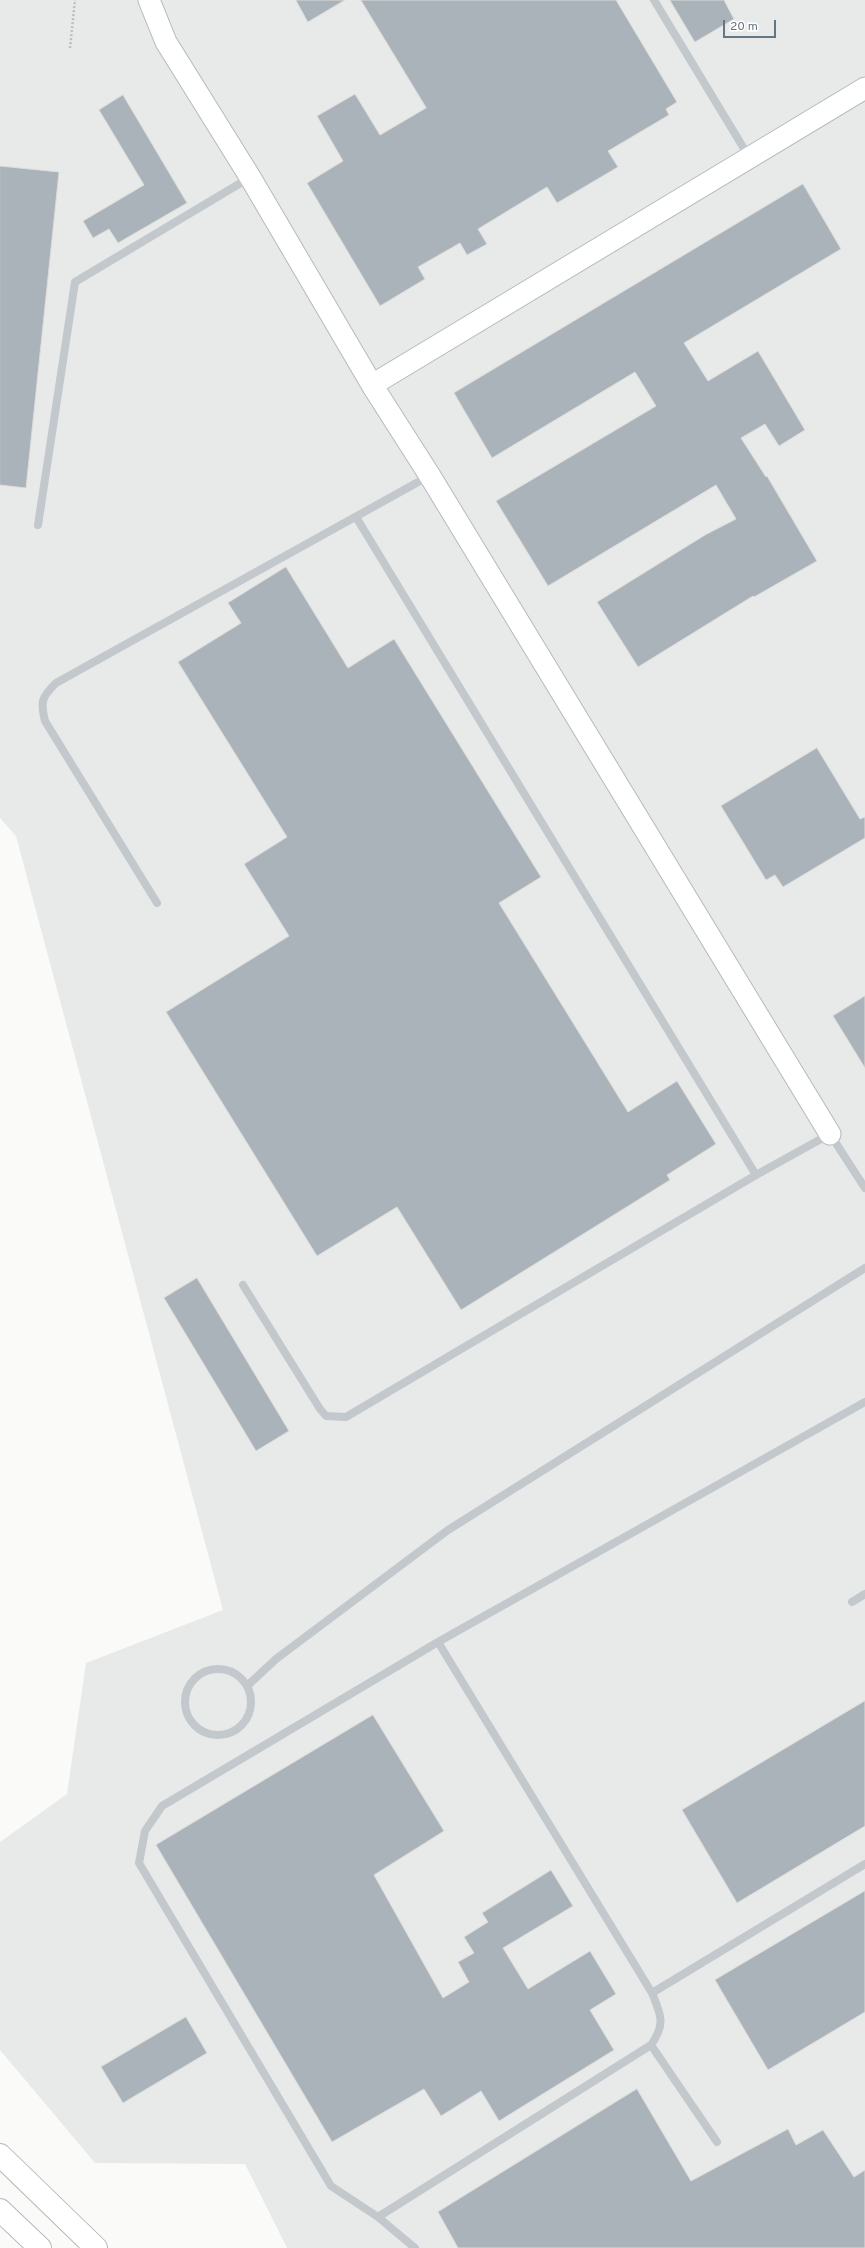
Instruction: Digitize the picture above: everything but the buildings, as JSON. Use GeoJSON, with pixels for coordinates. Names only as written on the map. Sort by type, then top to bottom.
{"type":"FeatureCollection","features":[{"type":"Feature","properties":{"kind":"highway"},"geometry":{"type":"LineString","coordinates":[[0,2155],[96,2248]]}},
{"type":"Feature","properties":{"kind":"highway"},"geometry":{"type":"LineString","coordinates":[[0,2210],[40,2248]]}},
{"type":"Feature","properties":{"kind":"street"},"geometry":{"type":"LineString","coordinates":[[150,0],[166,42],[250,177],[372,385],[430,476],[830,1134]]}},
{"type":"Feature","properties":{"kind":"street"},"geometry":{"type":"LineString","coordinates":[[372,385],[750,157],[864,91]]}},
{"type":"Feature","properties":{"kind":"lane"},"geometry":{"type":"LineString","coordinates":[[654,0],[750,157]]}},
{"type":"Feature","properties":{"kind":"lane"},"geometry":{"type":"LineString","coordinates":[[38,525],[75,282],[250,177]]}},
{"type":"Feature","properties":{"kind":"lane"},"geometry":{"type":"LineString","coordinates":[[157,903],[45,721],[42,706],[45,694],[56,683],[430,476]]}},
{"type":"Feature","properties":{"kind":"lane"},"geometry":{"type":"LineString","coordinates":[[356,517],[756,1175]]}},
{"type":"Feature","properties":{"kind":"lane"},"geometry":{"type":"LineString","coordinates":[[243,1285],[320,1409],[326,1416],[346,1417],[756,1175],[830,1134],[865,1188]]}},
{"type":"Feature","properties":{"kind":"lane"},"geometry":{"type":"LineString","coordinates":[[247,1686],[276,1659],[448,1530],[865,1268]]}},
{"type":"Feature","properties":{"kind":"lane"},"geometry":{"type":"LineString","coordinates":[[415,2248],[378,2217],[331,2186],[139,1863],[145,1831],[162,1806],[438,1642],[865,1402]]}},
{"type":"Feature","properties":{"kind":"lane"},"geometry":{"type":"LineString","coordinates":[[852,1602],[865,1594]]}},
{"type":"Feature","properties":{"kind":"lane"},"geometry":{"type":"LineString","coordinates":[[378,2217],[651,2045],[660,2032],[660,2014],[652,1992],[438,1642]]}},
{"type":"Feature","properties":{"kind":"lane"},"geometry":{"type":"LineString","coordinates":[[212,1670],[230,1670],[240,1676],[247,1686],[251,1695],[252,1706],[243,1724],[235,1731],[225,1735],[210,1734],[196,1728],[189,1720],[185,1709],[184,1697],[188,1686],[196,1677],[212,1670]]}},
{"type":"Feature","properties":{"kind":"lane"},"geometry":{"type":"LineString","coordinates":[[652,1992],[865,1864]]}},
{"type":"Feature","properties":{"kind":"lane"},"geometry":{"type":"LineString","coordinates":[[651,2045],[717,2142]]}},
{"type":"Feature","properties":{"kind":"path"},"geometry":{"type":"LineString","coordinates":[[70,48],[75,0]]}},
{"type":"Feature","properties":{"kind":"shaded area"},"geometry":{"type":"Polygon","coordinates":[[[0,0],[865,0],[865,2248],[287,2248],[245,2164],[95,2163],[0,2050],[0,1842],[67,1794],[86,1663],[223,1610],[16,836],[0,818],[0,0]]]}}]}
